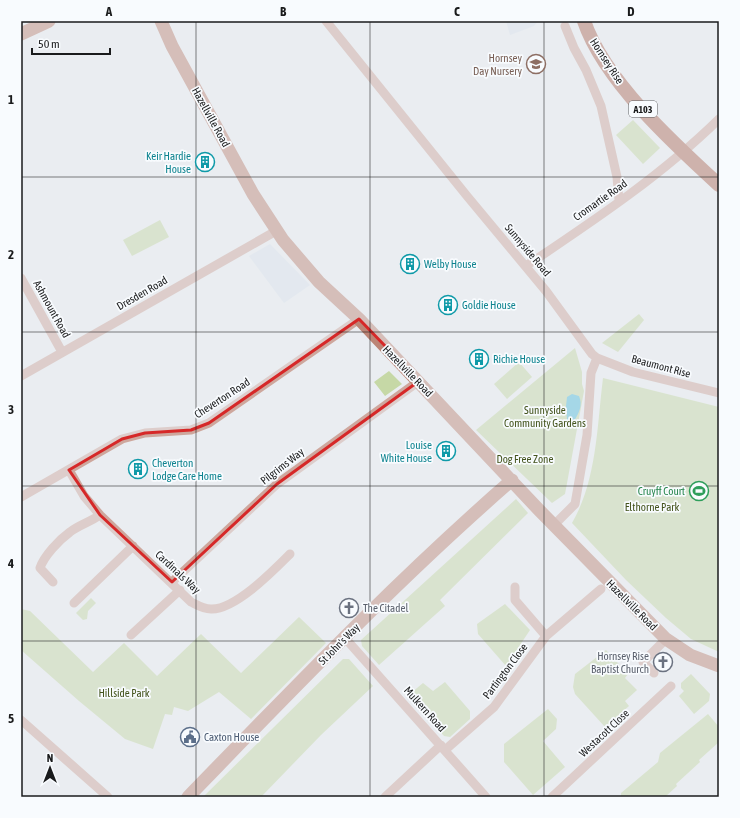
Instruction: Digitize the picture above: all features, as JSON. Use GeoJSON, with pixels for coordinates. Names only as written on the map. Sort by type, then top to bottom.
{"type":"FeatureCollection","features":[{"type":"Feature","properties":{"kind":"main road","name":"Hornsey Rise"},"geometry":{"type":"LineString","coordinates":[[584,21],[612,73],[646,114],[719,184]]}},
{"type":"Feature","properties":{"kind":"street"},"geometry":{"type":"LineString","coordinates":[[21,34],[49,21]]}},
{"type":"Feature","properties":{"kind":"street","name":"Hazellville Road"},"geometry":{"type":"LineString","coordinates":[[161,21],[172,46],[253,194],[276,231],[319,282],[359,319],[554,525],[666,639],[690,655],[719,666]]}},
{"type":"Feature","properties":{"kind":"street","name":"Sunnyside Road"},"geometry":{"type":"LineString","coordinates":[[326,21],[466,196],[526,266],[597,358]]}},
{"type":"Feature","properties":{"kind":"street"},"geometry":{"type":"LineString","coordinates":[[565,26],[601,106],[617,177],[619,201]]}},
{"type":"Feature","properties":{"kind":"street","name":"Cromartie Road"},"geometry":{"type":"LineString","coordinates":[[526,266],[619,201],[685,152],[719,120]]}},
{"type":"Feature","properties":{"kind":"street","name":"Dresden Road"},"geometry":{"type":"LineString","coordinates":[[21,376],[276,231]]}},
{"type":"Feature","properties":{"kind":"street","name":"Ashmount Road"},"geometry":{"type":"LineString","coordinates":[[21,278],[62,352]]}},
{"type":"Feature","properties":{"kind":"street","name":"Cheverton Road"},"geometry":{"type":"LineString","coordinates":[[21,497],[122,439],[145,433],[191,430],[209,422],[359,319]]}},
{"type":"Feature","properties":{"kind":"street"},"geometry":{"type":"LineString","coordinates":[[554,525],[575,504],[587,435],[591,373],[597,358]]}},
{"type":"Feature","properties":{"kind":"street","name":"Beaumont Rise"},"geometry":{"type":"LineString","coordinates":[[597,358],[633,372],[719,393]]}},
{"type":"Feature","properties":{"kind":"street","name":"Pilgrims Way"},"geometry":{"type":"LineString","coordinates":[[172,582],[277,484],[419,382]]}},
{"type":"Feature","properties":{"kind":"street","name":"Cardinals Way"},"geometry":{"type":"LineString","coordinates":[[69,470],[84,496],[100,515],[172,582],[191,602],[200,607],[211,609],[224,607],[253,589],[290,554]]}},
{"type":"Feature","properties":{"kind":"street","name":"St John's Way"},"geometry":{"type":"LineString","coordinates":[[188,797],[255,726],[346,638],[392,590],[512,480]]}},
{"type":"Feature","properties":{"kind":"street"},"geometry":{"type":"LineString","coordinates":[[53,582],[40,568],[42,561],[70,532],[100,515]]}},
{"type":"Feature","properties":{"kind":"street"},"geometry":{"type":"LineString","coordinates":[[74,603],[133,546]]}},
{"type":"Feature","properties":{"kind":"street"},"geometry":{"type":"LineString","coordinates":[[515,587],[515,600],[546,636]]}},
{"type":"Feature","properties":{"kind":"street"},"geometry":{"type":"LineString","coordinates":[[131,635],[180,590]]}},
{"type":"Feature","properties":{"kind":"street","name":"Partington Close"},"geometry":{"type":"LineString","coordinates":[[385,797],[443,747],[494,707],[546,636],[601,590]]}},
{"type":"Feature","properties":{"kind":"street","name":"Mulkern Road"},"geometry":{"type":"LineString","coordinates":[[346,638],[486,797]]}},
{"type":"Feature","properties":{"kind":"street"},"geometry":{"type":"LineString","coordinates":[[654,673],[643,662],[666,639]]}},
{"type":"Feature","properties":{"kind":"street","name":"Westacott Close"},"geometry":{"type":"LineString","coordinates":[[552,797],[671,686]]}},
{"type":"Feature","properties":{"kind":"street"},"geometry":{"type":"LineString","coordinates":[[21,720],[108,797]]}},
{"type":"Feature","properties":{"kind":"highlighted area"},"geometry":{"type":"Polygon","coordinates":[[[359,319],[419,381],[277,484],[172,582],[100,515],[69,470],[122,439],[145,433],[191,430],[209,423],[359,319]]]}},
{"type":"Feature","properties":{"kind":"shaded area"},"geometry":{"type":"Polygon","coordinates":[[[506,21],[538,21],[534,26],[510,35],[506,21]]]}},
{"type":"Feature","properties":{"kind":"shaded area"},"geometry":{"type":"Polygon","coordinates":[[[270,244],[310,285],[284,303],[249,256],[270,244]]]}},
{"type":"Feature","properties":{"kind":"green space"},"geometry":{"type":"Polygon","coordinates":[[[633,120],[660,148],[643,164],[616,135],[633,120]]]}},
{"type":"Feature","properties":{"kind":"green space"},"geometry":{"type":"Polygon","coordinates":[[[160,220],[169,237],[132,256],[123,240],[160,220]]]}},
{"type":"Feature","properties":{"kind":"green space"},"geometry":{"type":"Polygon","coordinates":[[[639,314],[644,320],[618,352],[602,343],[639,314]]]}},
{"type":"Feature","properties":{"kind":"green space","name":"Sunnyside Community Gardens"},"geometry":{"type":"Polygon","coordinates":[[[575,348],[582,372],[582,384],[584,391],[565,494],[552,503],[476,430],[575,348]]]}},
{"type":"Feature","properties":{"kind":"green space"},"geometry":{"type":"Polygon","coordinates":[[[519,362],[532,377],[507,399],[494,384],[519,362]]]}},
{"type":"Feature","properties":{"kind":"green space"},"geometry":{"type":"Polygon","coordinates":[[[389,371],[402,384],[385,396],[374,382],[389,371]]]}},
{"type":"Feature","properties":{"kind":"green space","name":"Elthorne Park"},"geometry":{"type":"Polygon","coordinates":[[[603,378],[719,407],[719,652],[691,639],[666,618],[626,580],[572,523],[587,489],[591,471],[595,452],[603,378]]]}},
{"type":"Feature","properties":{"kind":"green space"},"geometry":{"type":"Polygon","coordinates":[[[516,499],[528,513],[440,600],[445,606],[379,665],[362,646],[361,640],[516,499]]]}},
{"type":"Feature","properties":{"kind":"green space"},"geometry":{"type":"Polygon","coordinates":[[[91,598],[96,603],[88,611],[87,619],[83,620],[76,613],[91,598]]]}},
{"type":"Feature","properties":{"kind":"green space"},"geometry":{"type":"Polygon","coordinates":[[[505,604],[530,630],[506,666],[478,634],[477,624],[505,604]]]}},
{"type":"Feature","properties":{"kind":"green space","name":"Hillside Park"},"geometry":{"type":"Polygon","coordinates":[[[21,609],[30,611],[93,672],[124,643],[157,676],[201,634],[241,673],[299,617],[326,643],[251,719],[219,692],[188,711],[174,707],[172,715],[165,714],[153,749],[125,739],[21,650],[21,609]]]}},
{"type":"Feature","properties":{"kind":"green space"},"geometry":{"type":"Polygon","coordinates":[[[606,650],[628,674],[625,678],[637,690],[625,701],[629,706],[605,727],[575,694],[573,687],[575,674],[606,650]]]}},
{"type":"Feature","properties":{"kind":"green space"},"geometry":{"type":"Polygon","coordinates":[[[343,659],[349,659],[373,686],[321,735],[261,797],[203,797],[343,659]]]}},
{"type":"Feature","properties":{"kind":"green space"},"geometry":{"type":"Polygon","coordinates":[[[691,674],[710,694],[709,701],[694,714],[679,696],[684,691],[681,688],[681,683],[691,674]]]}},
{"type":"Feature","properties":{"kind":"green space"},"geometry":{"type":"Polygon","coordinates":[[[445,682],[470,711],[470,719],[450,737],[444,736],[411,699],[411,693],[423,683],[433,691],[445,682]]]}},
{"type":"Feature","properties":{"kind":"green space"},"geometry":{"type":"Polygon","coordinates":[[[548,709],[557,719],[556,729],[543,741],[565,767],[533,795],[504,762],[504,744],[548,709]]]}},
{"type":"Feature","properties":{"kind":"green space"},"geometry":{"type":"Polygon","coordinates":[[[708,714],[719,727],[719,742],[676,784],[677,786],[665,797],[621,797],[621,793],[658,762],[660,753],[708,714]]]}},
{"type":"Feature","properties":{"kind":"water"},"geometry":{"type":"Polygon","coordinates":[[[572,394],[579,396],[581,403],[579,412],[574,421],[567,420],[567,397],[572,394]]]}},
{"type":"Feature","properties":{"kind":"place","name":"Hornsey Day Nursery"},"geometry":{"type":"Point","coordinates":[536,64]}},
{"type":"Feature","properties":{"kind":"place","name":"Keir Hardie House"},"geometry":{"type":"Point","coordinates":[205,162]}},
{"type":"Feature","properties":{"kind":"place","name":"Welby House"},"geometry":{"type":"Point","coordinates":[410,264]}},
{"type":"Feature","properties":{"kind":"place","name":"Goldie House"},"geometry":{"type":"Point","coordinates":[448,305]}},
{"type":"Feature","properties":{"kind":"place","name":"Richie House"},"geometry":{"type":"Point","coordinates":[479,359]}},
{"type":"Feature","properties":{"kind":"place","name":"Louise White House"},"geometry":{"type":"Point","coordinates":[446,451]}},
{"type":"Feature","properties":{"kind":"place","name":"Cheverton Lodge Care Home"},"geometry":{"type":"Point","coordinates":[138,469]}},
{"type":"Feature","properties":{"kind":"place","name":"Cruyff Court"},"geometry":{"type":"Point","coordinates":[699,491]}},
{"type":"Feature","properties":{"kind":"place","name":"The Citadel"},"geometry":{"type":"Point","coordinates":[349,608]}},
{"type":"Feature","properties":{"kind":"place","name":"Hornsey Rise Baptist Church"},"geometry":{"type":"Point","coordinates":[663,662]}},
{"type":"Feature","properties":{"kind":"place","name":"Caxton House"},"geometry":{"type":"Point","coordinates":[190,737]}},
{"type":"Feature","properties":{"kind":"park label","name":"Dog Free Zone"},"geometry":{"type":"Point","coordinates":[525,459]}}]}
